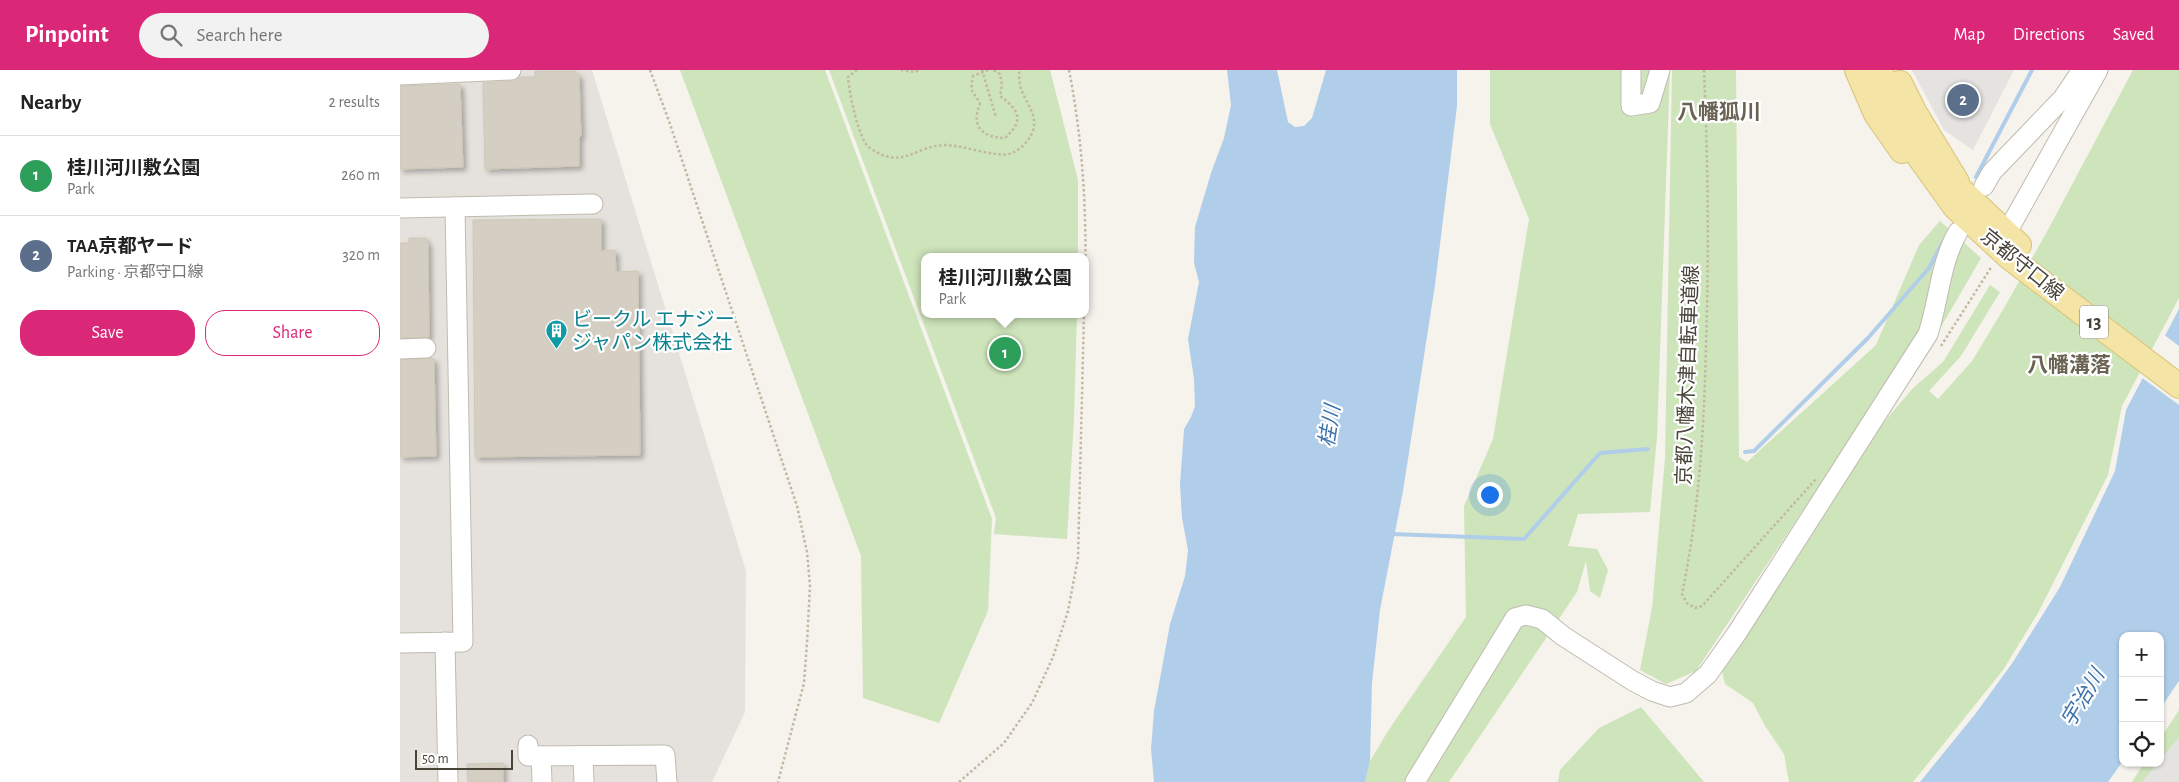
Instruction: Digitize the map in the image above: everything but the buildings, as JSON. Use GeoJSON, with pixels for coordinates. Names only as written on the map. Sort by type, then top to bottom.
{"type":"FeatureCollection","features":[{"type":"Feature","properties":{"kind":"main road","name":"13"},"geometry":{"type":"LineString","coordinates":[[1858,70],[1876,114],[1922,176],[1967,195]]}},
{"type":"Feature","properties":{"kind":"main road","name":"京都守口線"},"geometry":{"type":"LineString","coordinates":[[1880,70],[1898,116],[1918,138],[1938,168],[1967,195],[2007,250],[2179,386]]}},
{"type":"Feature","properties":{"kind":"main road","name":"13"},"geometry":{"type":"LineString","coordinates":[[1894,70],[1915,113],[1967,195]]}},
{"type":"Feature","properties":{"kind":"main road","name":"京都守口線"},"geometry":{"type":"LineString","coordinates":[[2007,250],[2179,366]]}},
{"type":"Feature","properties":{"kind":"lane"},"geometry":{"type":"LineString","coordinates":[[400,75],[511,70]]}},
{"type":"Feature","properties":{"kind":"lane"},"geometry":{"type":"LineString","coordinates":[[1631,70],[1631,106],[1650,103],[1660,70]]}},
{"type":"Feature","properties":{"kind":"lane"},"geometry":{"type":"LineString","coordinates":[[1967,195],[1992,172],[2063,98],[2082,70]]}},
{"type":"Feature","properties":{"kind":"lane"},"geometry":{"type":"LineString","coordinates":[[2007,250],[2098,70]]}},
{"type":"Feature","properties":{"kind":"lane"},"geometry":{"type":"LineString","coordinates":[[400,208],[593,204]]}},
{"type":"Feature","properties":{"kind":"lane"},"geometry":{"type":"LineString","coordinates":[[400,643],[463,642],[455,207]]}},
{"type":"Feature","properties":{"kind":"lane"},"geometry":{"type":"LineString","coordinates":[[1415,782],[1515,618],[1526,615],[1542,619],[1563,636],[1633,681],[1670,697],[1686,693],[1708,674],[1737,633],[1928,334],[1936,310],[1943,269],[1958,232]]}},
{"type":"Feature","properties":{"kind":"lane"},"geometry":{"type":"LineString","coordinates":[[400,349],[426,348]]}},
{"type":"Feature","properties":{"kind":"lane"},"geometry":{"type":"LineString","coordinates":[[446,642],[448,782]]}},
{"type":"Feature","properties":{"kind":"lane"},"geometry":{"type":"LineString","coordinates":[[542,782],[534,751],[583,756],[666,755],[667,782]]}},
{"type":"Feature","properties":{"kind":"lane"},"geometry":{"type":"LineString","coordinates":[[583,756],[584,782]]}},
{"type":"Feature","properties":{"kind":"path"},"geometry":{"type":"LineString","coordinates":[[650,70],[669,121],[797,506],[807,552],[810,586],[804,682],[778,782]]}},
{"type":"Feature","properties":{"kind":"path"},"geometry":{"type":"LineString","coordinates":[[857,70],[848,77],[849,94],[858,126],[867,147],[888,158],[908,157],[928,148],[946,145],[1009,154],[1025,145],[1032,132],[1035,120],[1020,88],[1019,70]]}},
{"type":"Feature","properties":{"kind":"path"},"geometry":{"type":"LineString","coordinates":[[901,70],[914,72],[919,70]]}},
{"type":"Feature","properties":{"kind":"path"},"geometry":{"type":"LineString","coordinates":[[988,70],[973,76],[971,86],[972,93],[980,104],[976,113],[978,122],[981,131],[991,138],[1005,138],[1014,130],[1018,118],[1015,108],[1000,96],[1002,85],[1000,74],[993,70]]}},
{"type":"Feature","properties":{"kind":"path"},"geometry":{"type":"LineString","coordinates":[[1070,70],[1082,157],[1086,253]]}},
{"type":"Feature","properties":{"kind":"path","name":"京都八幡木津自転車道線"},"geometry":{"type":"LineString","coordinates":[[1704,70],[1708,297],[1704,437],[1682,594],[1687,604],[1695,608],[1702,606],[1820,474]]}},
{"type":"Feature","properties":{"kind":"path"},"geometry":{"type":"LineString","coordinates":[[982,71],[996,116]]}},
{"type":"Feature","properties":{"kind":"path"},"geometry":{"type":"LineString","coordinates":[[959,782],[1004,743],[1032,703],[1053,657],[1068,611],[1078,558],[1084,318]]}},
{"type":"Feature","properties":{"kind":"shaded area"},"geometry":{"type":"Polygon","coordinates":[[[400,70],[592,70],[746,571],[745,712],[712,782],[400,782],[400,70]]]}},
{"type":"Feature","properties":{"kind":"shaded area"},"geometry":{"type":"Polygon","coordinates":[[[1912,70],[2014,70],[1973,150],[1944,130],[1912,70]]]}},
{"type":"Feature","properties":{"kind":"shaded area"},"geometry":{"type":"Polygon","coordinates":[[[2179,737],[2179,782],[2142,782],[2154,767],[2164,767],[2164,755],[2179,737]]]}},
{"type":"Feature","properties":{"kind":"green space"},"geometry":{"type":"Polygon","coordinates":[[[680,70],[825,70],[992,519],[988,611],[939,723],[863,698],[861,556],[680,70]]]}},
{"type":"Feature","properties":{"kind":"green space"},"geometry":{"type":"Polygon","coordinates":[[[829,70],[1050,70],[1078,180],[1078,253],[921,253],[921,317],[829,70]]]}},
{"type":"Feature","properties":{"kind":"green space"},"geometry":{"type":"Polygon","coordinates":[[[1490,70],[1670,70],[1657,437],[1650,512],[1578,514],[1568,546],[1597,549],[1608,570],[1600,598],[1590,591],[1586,561],[1577,592],[1449,782],[1365,782],[1370,761],[1388,731],[1466,617],[1464,506],[1493,439],[1529,219],[1490,124],[1490,70]]]}},
{"type":"Feature","properties":{"kind":"green space"},"geometry":{"type":"Polygon","coordinates":[[[1672,70],[1736,70],[1739,457],[1747,462],[1876,345],[1919,245],[1940,221],[1981,258],[1930,346],[1877,399],[1696,671],[1666,684],[1640,670],[1652,608],[1665,458],[1672,70]]]}},
{"type":"Feature","properties":{"kind":"green space"},"geometry":{"type":"Polygon","coordinates":[[[2133,70],[2179,70],[2179,298],[2122,406],[2108,475],[2038,613],[2003,670],[1913,782],[1789,782],[1784,754],[1765,726],[1753,703],[1725,684],[1722,671],[1814,527],[1861,449],[1913,388],[1943,362],[1990,285],[2000,292],[1961,356],[1929,391],[1938,399],[1972,361],[2049,228],[2133,70]]]}},
{"type":"Feature","properties":{"kind":"green space"},"geometry":{"type":"Polygon","coordinates":[[[921,318],[1077,318],[1074,418],[1067,539],[994,534],[996,518],[921,318]]]}},
{"type":"Feature","properties":{"kind":"green space"},"geometry":{"type":"Polygon","coordinates":[[[1641,707],[1704,782],[1558,782],[1560,770],[1599,728],[1641,707]]]}},
{"type":"Feature","properties":{"kind":"green space"},"geometry":{"type":"Polygon","coordinates":[[[2179,710],[2179,782],[2132,782],[2141,767],[2164,767],[2164,733],[2179,710]]]}},
{"type":"Feature","properties":{"kind":"water","name":"桂川"},"geometry":{"type":"Polygon","coordinates":[[[1227,70],[1277,70],[1288,122],[1295,127],[1304,126],[1312,118],[1326,70],[1457,70],[1457,106],[1435,285],[1403,491],[1380,610],[1372,683],[1370,761],[1365,782],[1154,782],[1151,749],[1154,711],[1170,624],[1185,576],[1188,550],[1182,518],[1180,484],[1184,429],[1195,406],[1194,379],[1188,339],[1199,282],[1194,263],[1195,227],[1211,173],[1224,138],[1231,105],[1227,70]]]}},
{"type":"Feature","properties":{"kind":"water","name":"宇治川"},"geometry":{"type":"Polygon","coordinates":[[[2179,309],[2179,681],[2164,703],[2164,632],[2119,632],[2119,767],[2108,782],[1920,782],[1976,713],[2013,662],[2060,587],[2115,471],[2126,410],[2179,309]]]}},
{"type":"Feature","properties":{"kind":"pier"},"geometry":{"type":"Polygon","coordinates":[[[2163,334],[2179,346],[2179,405],[2141,377],[2163,334]]]}},
{"type":"Feature","properties":{"kind":"waterway"},"geometry":{"type":"LineString","coordinates":[[1976,177],[2032,70]]}},
{"type":"Feature","properties":{"kind":"waterway"},"geometry":{"type":"LineString","coordinates":[[1745,452],[1754,451],[1868,338],[1929,268],[1943,242]]}},
{"type":"Feature","properties":{"kind":"waterway"},"geometry":{"type":"LineString","coordinates":[[1392,534],[1524,539],[1600,453],[1648,449]]}},
{"type":"Feature","properties":{"kind":"place","name":"TAA京都ヤード"},"geometry":{"type":"Point","coordinates":[1963,100]}},
{"type":"Feature","properties":{"kind":"place","name":"ビークル エナジー ジャパン株式会社"},"geometry":{"type":"Point","coordinates":[556,350]}},
{"type":"Feature","properties":{"kind":"place","name":"桂川河川敷公園"},"geometry":{"type":"Point","coordinates":[1005,353]}},
{"type":"Feature","properties":{"kind":"district","name":"八幡狐川"},"geometry":{"type":"Point","coordinates":[1719,112]}},
{"type":"Feature","properties":{"kind":"district","name":"八幡溝落"},"geometry":{"type":"Point","coordinates":[2069,365]}}]}
